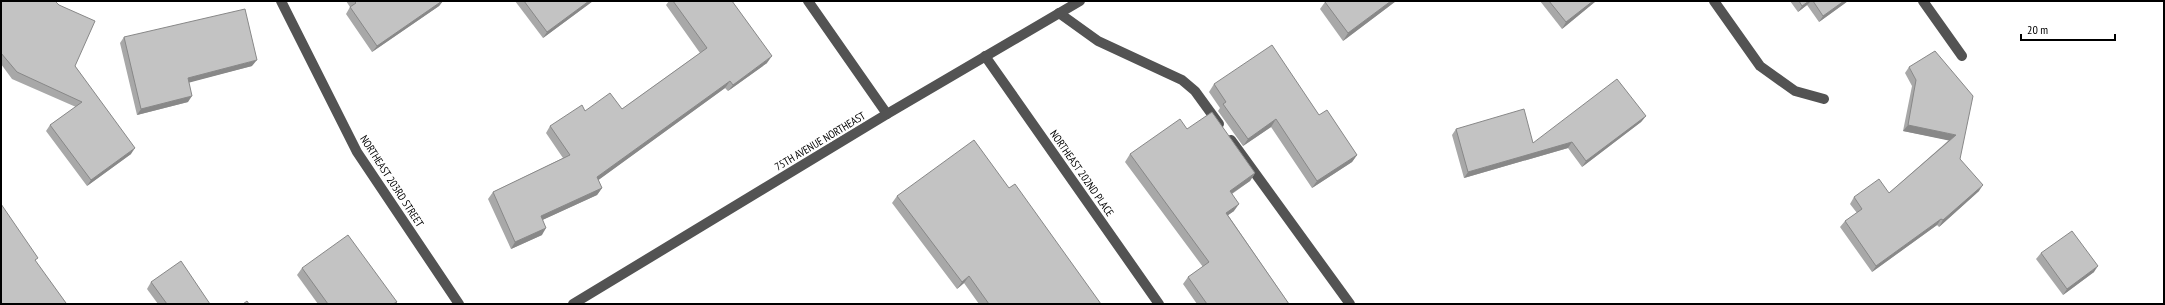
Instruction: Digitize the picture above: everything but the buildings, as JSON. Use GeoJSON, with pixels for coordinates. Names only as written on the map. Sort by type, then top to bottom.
{"type":"FeatureCollection","features":[{"type":"Feature","properties":{"kind":"street","name":"NORTHEAST 203RD STREET"},"geometry":{"type":"LineString","coordinates":[[281,1],[357,152],[459,304]]}},
{"type":"Feature","properties":{"kind":"street"},"geometry":{"type":"LineString","coordinates":[[808,1],[887,114]]}},
{"type":"Feature","properties":{"kind":"street","name":"75TH AVENUE NORTHEAST"},"geometry":{"type":"LineString","coordinates":[[573,304],[887,114],[1080,1]]}},
{"type":"Feature","properties":{"kind":"street"},"geometry":{"type":"LineString","coordinates":[[1714,1],[1760,66],[1795,91],[1824,99]]}},
{"type":"Feature","properties":{"kind":"street"},"geometry":{"type":"LineString","coordinates":[[1923,1],[1962,56]]}},
{"type":"Feature","properties":{"kind":"street"},"geometry":{"type":"LineString","coordinates":[[1059,14],[1098,41],[1182,80],[1195,91],[1350,304]]}},
{"type":"Feature","properties":{"kind":"street","name":"NORTHEAST 202ND PLACE"},"geometry":{"type":"LineString","coordinates":[[985,56],[1159,304]]}}]}
